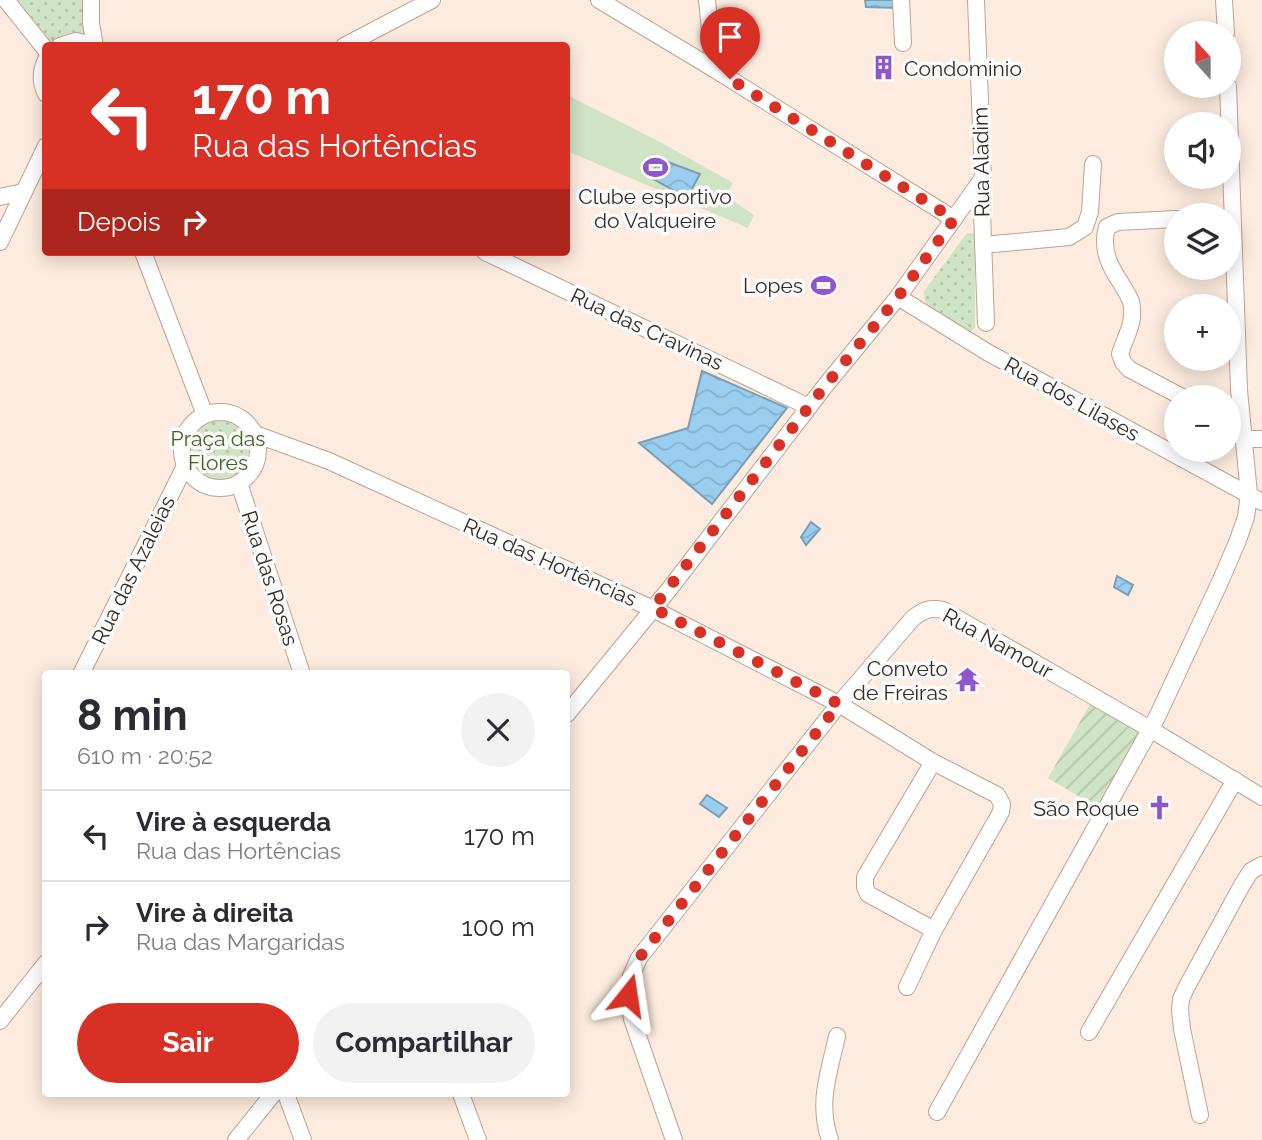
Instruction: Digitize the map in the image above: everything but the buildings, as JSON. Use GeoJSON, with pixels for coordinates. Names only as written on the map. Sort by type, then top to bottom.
{"type":"FeatureCollection","features":[{"type":"Feature","properties":{"kind":"street"},"geometry":{"type":"LineString","coordinates":[[6,0],[42,45]]}},
{"type":"Feature","properties":{"kind":"street"},"geometry":{"type":"LineString","coordinates":[[91,0],[94,42]]}},
{"type":"Feature","properties":{"kind":"street"},"geometry":{"type":"LineString","coordinates":[[352,42],[432,0]]}},
{"type":"Feature","properties":{"kind":"street"},"geometry":{"type":"LineString","coordinates":[[598,0],[715,69],[954,219]]}},
{"type":"Feature","properties":{"kind":"street"},"geometry":{"type":"LineString","coordinates":[[707,0],[715,69]]}},
{"type":"Feature","properties":{"kind":"street"},"geometry":{"type":"LineString","coordinates":[[901,0],[903,43]]}},
{"type":"Feature","properties":{"kind":"street","name":"Rua Aladim"},"geometry":{"type":"LineString","coordinates":[[976,0],[986,323]]}},
{"type":"Feature","properties":{"kind":"street"},"geometry":{"type":"LineString","coordinates":[[1224,0],[1225,21]]}},
{"type":"Feature","properties":{"kind":"street"},"geometry":{"type":"LineString","coordinates":[[1228,98],[1231,203]]}},
{"type":"Feature","properties":{"kind":"street"},"geometry":{"type":"LineString","coordinates":[[0,242],[42,154]]}},
{"type":"Feature","properties":{"kind":"street"},"geometry":{"type":"LineString","coordinates":[[983,246],[1069,237],[1085,227],[1090,212],[1093,164]]}},
{"type":"Feature","properties":{"kind":"street"},"geometry":{"type":"LineString","coordinates":[[570,710],[898,297],[983,178]]}},
{"type":"Feature","properties":{"kind":"street"},"geometry":{"type":"LineString","coordinates":[[0,197],[24,192]]}},
{"type":"Feature","properties":{"kind":"street"},"geometry":{"type":"LineString","coordinates":[[1164,220],[1111,224],[1105,232],[1105,250],[1112,271],[1131,300],[1130,328],[1120,355],[1129,369],[1164,388]]}},
{"type":"Feature","properties":{"kind":"street"},"geometry":{"type":"LineString","coordinates":[[145,256],[205,415]]}},
{"type":"Feature","properties":{"kind":"street","name":"Rua das Cravinas"},"geometry":{"type":"LineString","coordinates":[[493,256],[809,407]]}},
{"type":"Feature","properties":{"kind":"street"},"geometry":{"type":"LineString","coordinates":[[1234,280],[1239,385]]}},
{"type":"Feature","properties":{"kind":"street","name":"Rua dos Lilases"},"geometry":{"type":"LineString","coordinates":[[898,297],[987,352],[1255,498]]}},
{"type":"Feature","properties":{"kind":"street"},"geometry":{"type":"LineString","coordinates":[[216,412],[239,417],[255,434],[258,448],[256,462],[249,474],[239,483],[227,488],[214,488],[202,484],[185,466],[182,451],[184,436],[192,424],[205,415],[216,412]]}},
{"type":"Feature","properties":{"kind":"street"},"geometry":{"type":"LineString","coordinates":[[1241,433],[1262,439]]}},
{"type":"Feature","properties":{"kind":"street","name":"Rua das Hortências"},"geometry":{"type":"LineString","coordinates":[[255,434],[329,461],[653,608],[839,704],[933,762],[997,795],[1002,804],[999,817],[934,930]]}},
{"type":"Feature","properties":{"kind":"street"},"geometry":{"type":"LineString","coordinates":[[937,1112],[1150,729],[1230,561],[1255,498],[1241,444]]}},
{"type":"Feature","properties":{"kind":"street","name":"Rua das Azaleias"},"geometry":{"type":"LineString","coordinates":[[83,670],[185,466]]}},
{"type":"Feature","properties":{"kind":"street","name":"Rua das Rosas"},"geometry":{"type":"LineString","coordinates":[[239,483],[301,670]]}},
{"type":"Feature","properties":{"kind":"street","name":"Rua Namour"},"geometry":{"type":"LineString","coordinates":[[674,1140],[632,1019],[628,995],[631,976],[639,958],[839,704],[913,618],[923,610],[943,610],[1262,797]]}},
{"type":"Feature","properties":{"kind":"street"},"geometry":{"type":"LineString","coordinates":[[907,987],[934,930],[868,894],[865,877],[933,762]]}},
{"type":"Feature","properties":{"kind":"street"},"geometry":{"type":"LineString","coordinates":[[1089,1032],[1235,780]]}},
{"type":"Feature","properties":{"kind":"street"},"geometry":{"type":"LineString","coordinates":[[1200,1115],[1182,1029],[1181,999],[1242,885],[1251,871],[1262,864]]}},
{"type":"Feature","properties":{"kind":"street"},"geometry":{"type":"LineString","coordinates":[[0,1021],[42,968]]}},
{"type":"Feature","properties":{"kind":"street"},"geometry":{"type":"LineString","coordinates":[[830,1140],[823,1107],[837,1036]]}},
{"type":"Feature","properties":{"kind":"street"},"geometry":{"type":"LineString","coordinates":[[236,1140],[271,1097]]}},
{"type":"Feature","properties":{"kind":"street"},"geometry":{"type":"LineString","coordinates":[[287,1097],[303,1140]]}},
{"type":"Feature","properties":{"kind":"street"},"geometry":{"type":"LineString","coordinates":[[462,1097],[478,1140]]}},
{"type":"Feature","properties":{"kind":"green space"},"geometry":{"type":"Polygon","coordinates":[[[14,0],[84,0],[92,42],[43,42],[14,0]]]}},
{"type":"Feature","properties":{"kind":"green space","name":"Clube esportivo do Valqueire"},"geometry":{"type":"Polygon","coordinates":[[[570,97],[733,183],[726,196],[754,215],[748,228],[570,152],[570,97]]]}},
{"type":"Feature","properties":{"kind":"green space"},"geometry":{"type":"Polygon","coordinates":[[[967,233],[975,233],[975,328],[969,332],[933,312],[925,299],[924,291],[967,233]]]}},
{"type":"Feature","properties":{"kind":"green space","name":"Praça das Flores"},"geometry":{"type":"Polygon","coordinates":[[[224,415],[240,427],[250,440],[248,451],[235,481],[210,484],[194,476],[189,469],[186,452],[191,434],[203,420],[224,415]]]}},
{"type":"Feature","properties":{"kind":"green space"},"geometry":{"type":"Polygon","coordinates":[[[1093,699],[1153,738],[1146,751],[1100,809],[1048,778],[1093,699]]]}},
{"type":"Feature","properties":{"kind":"water"},"geometry":{"type":"Polygon","coordinates":[[[865,0],[899,0],[899,8],[866,7],[865,0]]]}},
{"type":"Feature","properties":{"kind":"water"},"geometry":{"type":"Polygon","coordinates":[[[660,159],[700,174],[687,198],[650,177],[660,159]]]}},
{"type":"Feature","properties":{"kind":"water"},"geometry":{"type":"Polygon","coordinates":[[[702,371],[787,408],[712,504],[639,443],[688,428],[702,371]]]}},
{"type":"Feature","properties":{"kind":"water"},"geometry":{"type":"Polygon","coordinates":[[[811,522],[820,529],[806,545],[801,537],[811,522]]]}},
{"type":"Feature","properties":{"kind":"water"},"geometry":{"type":"Polygon","coordinates":[[[1117,576],[1133,585],[1128,595],[1114,587],[1117,576]]]}},
{"type":"Feature","properties":{"kind":"water"},"geometry":{"type":"Polygon","coordinates":[[[707,795],[727,808],[719,817],[700,804],[707,795]]]}},
{"type":"Feature","properties":{"kind":"place","name":"Condominio"},"geometry":{"type":"Point","coordinates":[884,68]}},
{"type":"Feature","properties":{"kind":"place","name":"Clube esportivo do Valqueire"},"geometry":{"type":"Point","coordinates":[655,167]}},
{"type":"Feature","properties":{"kind":"place","name":"Lopes"},"geometry":{"type":"Point","coordinates":[823,285]}},
{"type":"Feature","properties":{"kind":"place","name":"Conveto de Freiras"},"geometry":{"type":"Point","coordinates":[968,680]}},
{"type":"Feature","properties":{"kind":"place","name":"São Roque"},"geometry":{"type":"Point","coordinates":[1159,808]}},
{"type":"Feature","properties":{"kind":"route"},"geometry":{"type":"LineString","coordinates":[[628,995],[631,976],[639,958],[839,704],[653,608],[825,386],[898,297],[954,219],[730,79]]}}]}
